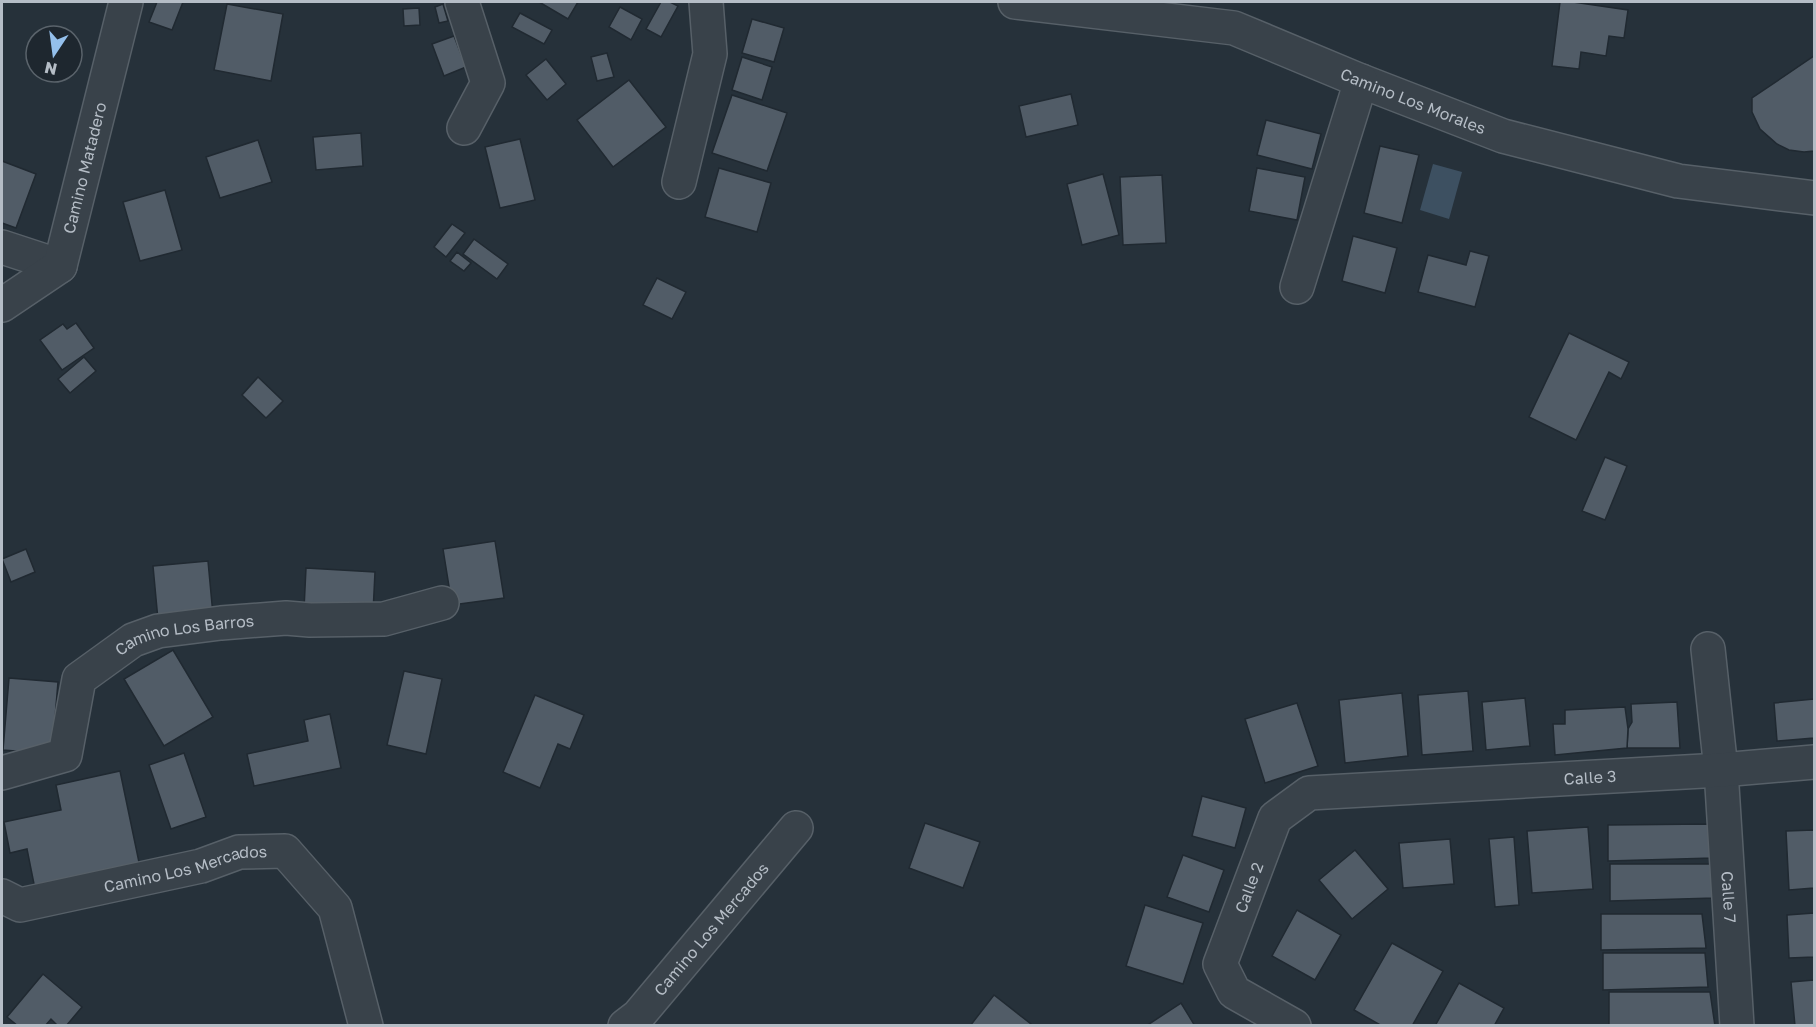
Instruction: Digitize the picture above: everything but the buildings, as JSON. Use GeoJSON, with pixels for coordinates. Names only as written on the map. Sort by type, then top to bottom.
{"type":"FeatureCollection","features":[{"type":"Feature","properties":{"kind":"street","name":"Camino Matadero"},"geometry":{"type":"LineString","coordinates":[[60,266],[126,2]]}},
{"type":"Feature","properties":{"kind":"street"},"geometry":{"type":"LineString","coordinates":[[462,2],[488,83],[464,128]]}},
{"type":"Feature","properties":{"kind":"street"},"geometry":{"type":"LineString","coordinates":[[679,182],[710,54],[706,2]]}},
{"type":"Feature","properties":{"kind":"street","name":"Camino Los Morales"},"geometry":{"type":"LineString","coordinates":[[1015,2],[1234,28],[1361,81],[1503,136],[1678,181],[1815,198]]}},
{"type":"Feature","properties":{"kind":"street"},"geometry":{"type":"LineString","coordinates":[[1298,287],[1361,81]]}},
{"type":"Feature","properties":{"kind":"street"},"geometry":{"type":"LineString","coordinates":[[2,247],[60,266]]}},
{"type":"Feature","properties":{"kind":"street"},"geometry":{"type":"LineString","coordinates":[[2,304],[60,266]]}},
{"type":"Feature","properties":{"kind":"street","name":"Camino Los Barros"},"geometry":{"type":"LineString","coordinates":[[2,773],[65,755],[79,679],[134,640],[158,631],[275,618],[384,619],[442,603]]}},
{"type":"Feature","properties":{"kind":"street","name":"Calle 7"},"geometry":{"type":"LineString","coordinates":[[1708,649],[1721,770],[1737,1026]]}},
{"type":"Feature","properties":{"kind":"street","name":"Calle 3"},"geometry":{"type":"LineString","coordinates":[[1368,790],[1721,770],[1815,762]]}},
{"type":"Feature","properties":{"kind":"street","name":"Calle 2"},"geometry":{"type":"LineString","coordinates":[[1291,1024],[1234,992],[1220,964],[1275,818],[1309,794],[1368,790]]}},
{"type":"Feature","properties":{"kind":"street","name":"Camino Los Mercados"},"geometry":{"type":"LineString","coordinates":[[625,1026],[638,1016],[796,828]]}},
{"type":"Feature","properties":{"kind":"street","name":"Camino Los Mercados"},"geometry":{"type":"LineString","coordinates":[[2,896],[20,905],[201,866],[239,852],[285,851],[335,908],[366,1026]]}},
{"type":"Feature","properties":{"kind":"water"},"geometry":{"type":"Polygon","coordinates":[[[1433,164],[1462,172],[1449,219],[1420,210],[1433,164]]]}}]}
